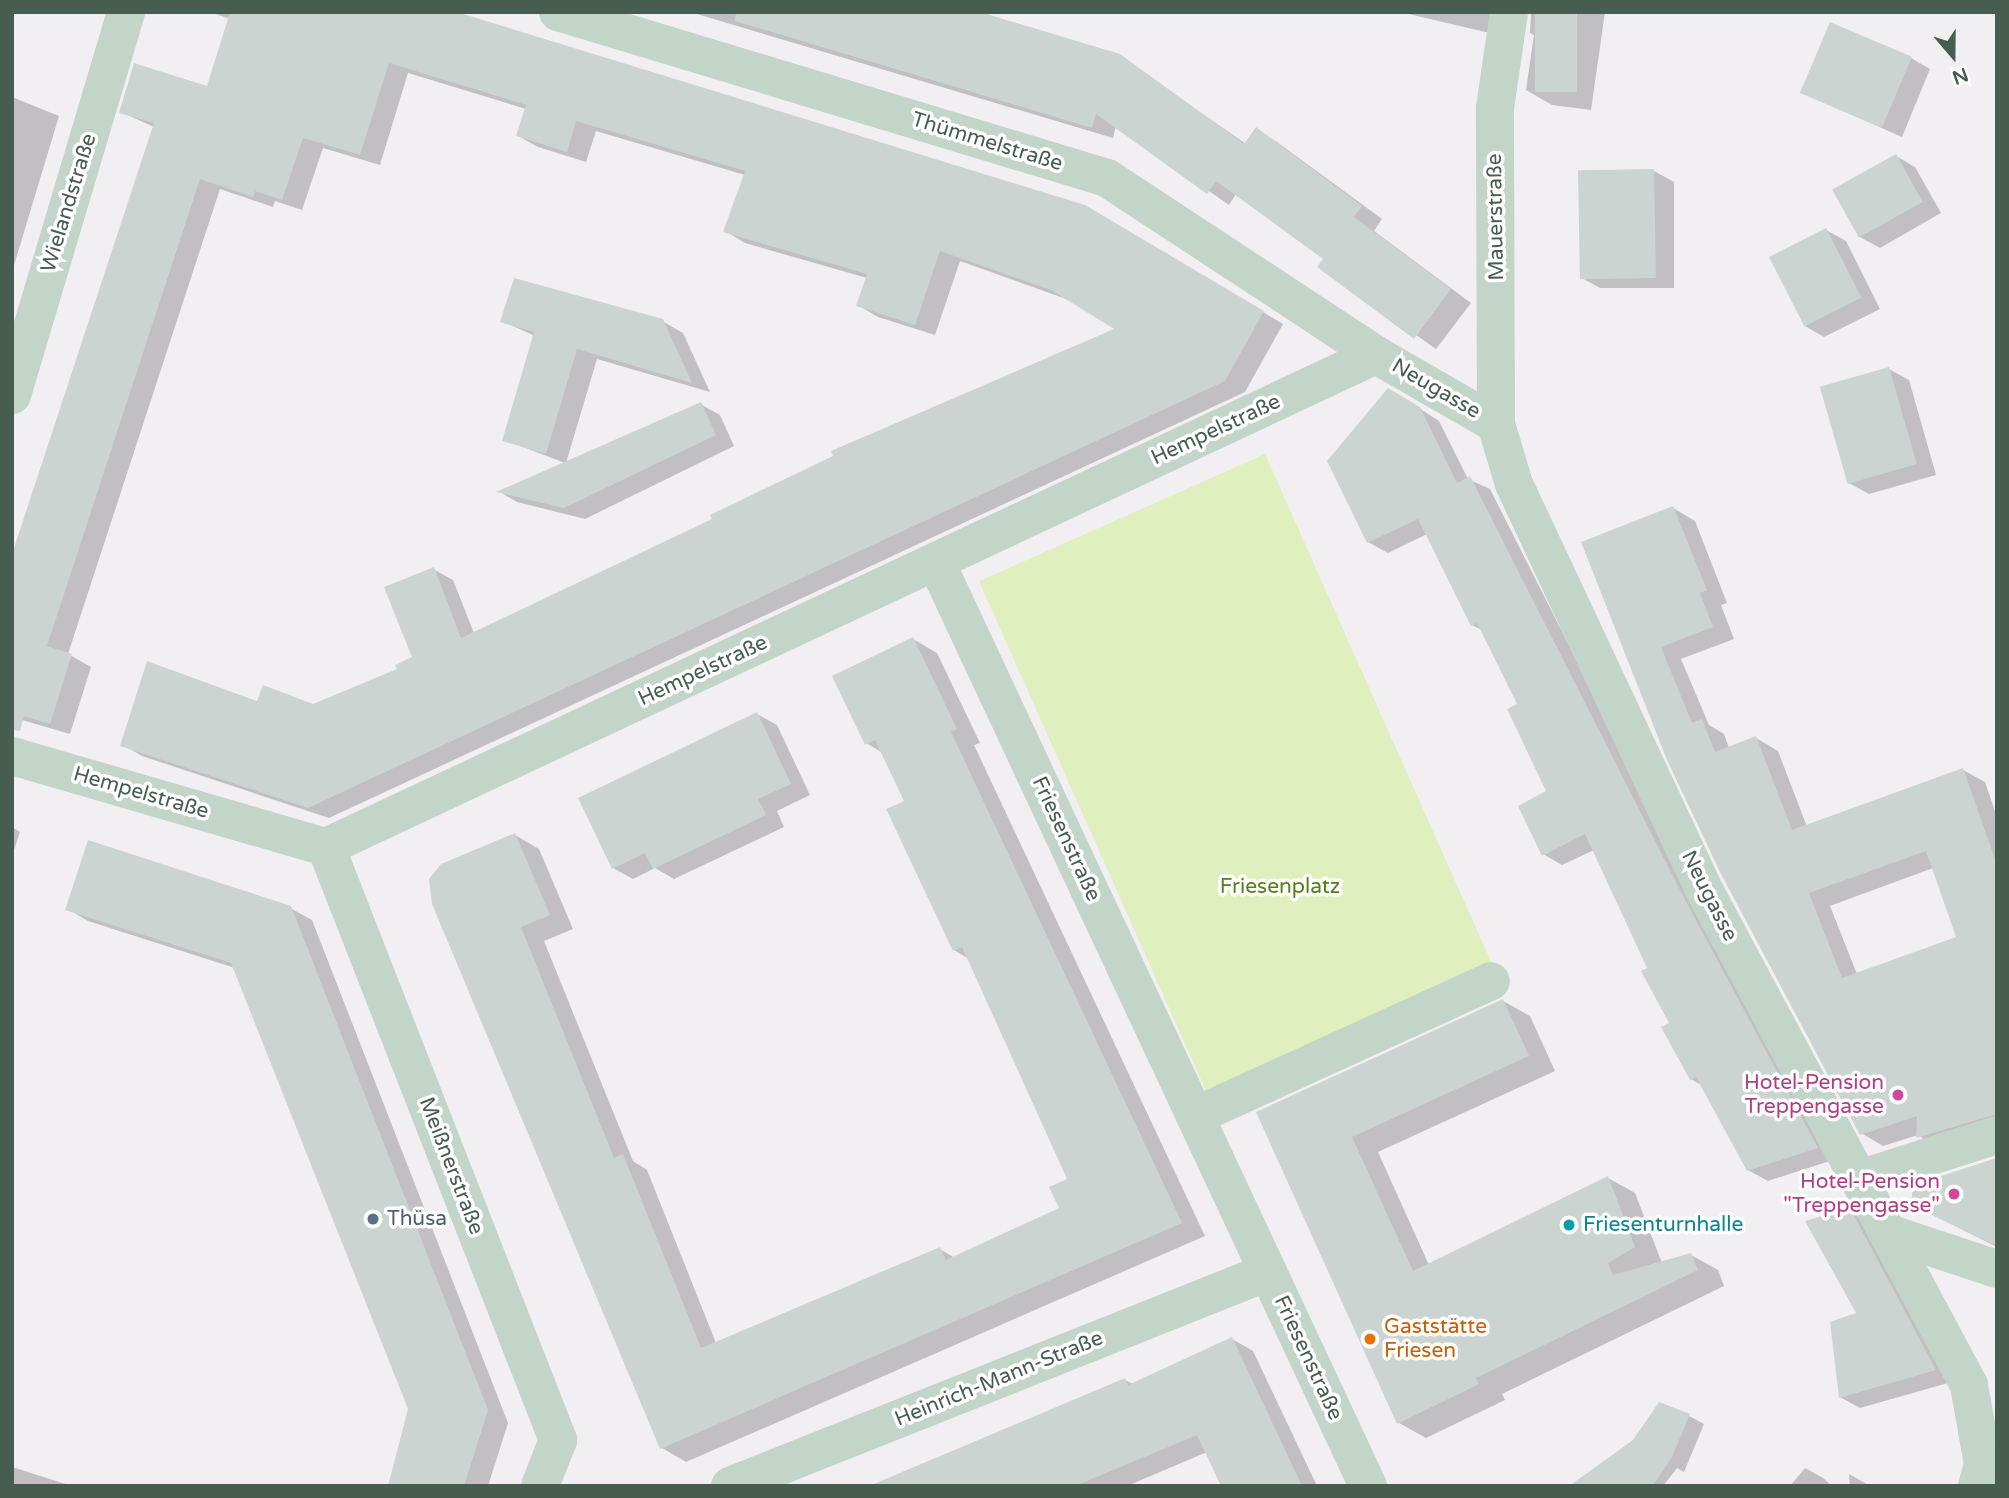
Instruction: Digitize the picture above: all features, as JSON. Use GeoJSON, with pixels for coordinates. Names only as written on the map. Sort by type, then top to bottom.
{"type":"FeatureCollection","features":[{"type":"Feature","properties":{"kind":"street","name":"Wielandstraße"},"geometry":{"type":"LineString","coordinates":[[12,394],[126,12]]}},
{"type":"Feature","properties":{"kind":"street","name":"Thümmelstraße"},"geometry":{"type":"LineString","coordinates":[[558,12],[1107,178],[1376,355]]}},
{"type":"Feature","properties":{"kind":"street","name":"Mauerstraße"},"geometry":{"type":"LineString","coordinates":[[1496,424],[1494,108],[1509,12]]}},
{"type":"Feature","properties":{"kind":"street","name":"Neugasse"},"geometry":{"type":"LineString","coordinates":[[1376,355],[1496,424],[1514,484],[1701,884],[1862,1178],[1969,1385],[1983,1464],[1977,1486]]}},
{"type":"Feature","properties":{"kind":"street","name":"Hempelstraße"},"geometry":{"type":"LineString","coordinates":[[12,756],[326,847],[1376,355]]}},
{"type":"Feature","properties":{"kind":"street","name":"Friesenstraße"},"geometry":{"type":"LineString","coordinates":[[936,562],[1367,1486]]}},
{"type":"Feature","properties":{"kind":"street","name":"Meißnerstraße"},"geometry":{"type":"LineString","coordinates":[[326,847],[558,1440],[540,1486]]}},
{"type":"Feature","properties":{"kind":"street"},"geometry":{"type":"LineString","coordinates":[[1195,1116],[1491,981]]}},
{"type":"Feature","properties":{"kind":"street"},"geometry":{"type":"LineString","coordinates":[[1862,1178],[1997,1135]]}},
{"type":"Feature","properties":{"kind":"street"},"geometry":{"type":"LineString","coordinates":[[1891,1234],[1997,1269]]}},
{"type":"Feature","properties":{"kind":"street","name":"Heinrich-Mann-Straße"},"geometry":{"type":"LineString","coordinates":[[730,1486],[1268,1272]]}},
{"type":"Feature","properties":{"kind":"green space","name":"Friesenplatz"},"geometry":{"type":"Polygon","coordinates":[[[1265,454],[1493,966],[1207,1093],[979,581],[1265,454]]]}},
{"type":"Feature","properties":{"kind":"building"},"geometry":{"type":"Polygon","coordinates":[[[230,12],[457,12],[1085,205],[1264,311],[1225,381],[308,808],[120,746],[147,661],[257,701],[263,685],[313,704],[397,669],[395,665],[412,657],[384,587],[434,567],[461,638],[712,519],[710,515],[833,456],[831,451],[1114,329],[1051,290],[940,251],[915,325],[856,306],[867,274],[723,232],[745,171],[576,121],[567,152],[516,136],[526,105],[389,63],[360,155],[303,138],[282,200],[255,191],[253,197],[200,179],[47,646],[72,654],[50,724],[24,716],[20,731],[12,730],[12,554],[154,123],[119,113],[134,63],[207,86],[230,12]]]}},
{"type":"Feature","properties":{"kind":"building"},"geometry":{"type":"Polygon","coordinates":[[[736,12],[980,12],[1120,54],[1244,144],[1256,127],[1362,206],[1354,217],[1451,289],[1414,339],[1317,267],[1323,259],[1216,181],[1207,194],[1096,114],[1092,128],[735,21],[736,12]]]}},
{"type":"Feature","properties":{"kind":"building"},"geometry":{"type":"Polygon","coordinates":[[[1535,12],[1577,12],[1577,92],[1535,92],[1535,12]]]}},
{"type":"Feature","properties":{"kind":"building"},"geometry":{"type":"Polygon","coordinates":[[[1830,22],[1912,57],[1882,128],[1800,93],[1830,22]]]}},
{"type":"Feature","properties":{"kind":"building"},"geometry":{"type":"Polygon","coordinates":[[[1896,154],[1923,202],[1859,237],[1832,189],[1896,154]]]}},
{"type":"Feature","properties":{"kind":"building"},"geometry":{"type":"Polygon","coordinates":[[[1654,169],[1656,278],[1580,279],[1578,170],[1654,169]]]}},
{"type":"Feature","properties":{"kind":"building"},"geometry":{"type":"Polygon","coordinates":[[[1826,228],[1861,297],[1804,327],[1769,257],[1826,228]]]}},
{"type":"Feature","properties":{"kind":"building"},"geometry":{"type":"Polygon","coordinates":[[[514,278],[663,319],[692,383],[577,349],[546,454],[502,441],[534,332],[500,322],[514,278]]]}},
{"type":"Feature","properties":{"kind":"building"},"geometry":{"type":"Polygon","coordinates":[[[1889,367],[1917,464],[1848,484],[1820,387],[1889,367]]]}},
{"type":"Feature","properties":{"kind":"building"},"geometry":{"type":"Polygon","coordinates":[[[1388,388],[1420,407],[1457,483],[1470,476],[1682,894],[1818,1148],[1747,1171],[1696,1077],[1690,1080],[1661,1027],[1669,1023],[1641,971],[1647,968],[1585,834],[1542,856],[1518,806],[1546,791],[1507,709],[1517,704],[1477,623],[1471,626],[1418,519],[1367,543],[1327,461],[1388,388]]]}},
{"type":"Feature","properties":{"kind":"building"},"geometry":{"type":"Polygon","coordinates":[[[701,402],[716,435],[564,508],[496,492],[701,402]]]}},
{"type":"Feature","properties":{"kind":"building"},"geometry":{"type":"Polygon","coordinates":[[[1673,506],[1707,590],[1700,593],[1713,627],[1661,647],[1692,723],[1702,719],[1715,752],[1756,736],[1792,830],[1963,768],[1997,865],[1997,1114],[1916,1138],[1917,1116],[1860,1135],[1721,874],[1667,760],[1581,542],[1673,506]],[[1926,851],[1809,893],[1842,978],[1956,937],[1926,851]]]}},
{"type":"Feature","properties":{"kind":"building"},"geometry":{"type":"Polygon","coordinates":[[[913,637],[957,729],[951,732],[1182,1223],[660,1449],[432,904],[429,879],[441,864],[515,833],[550,915],[521,927],[614,1158],[623,1154],[701,1348],[940,1247],[946,1260],[1059,1208],[1049,1187],[1067,1179],[962,947],[953,951],[886,809],[904,801],[875,740],[865,745],[832,676],[913,637]]]}},
{"type":"Feature","properties":{"kind":"building"},"geometry":{"type":"Polygon","coordinates":[[[757,712],[791,784],[758,799],[766,815],[653,869],[645,853],[612,869],[578,798],[757,712]]]}},
{"type":"Feature","properties":{"kind":"building"},"geometry":{"type":"Polygon","coordinates":[[[88,840],[291,906],[488,1410],[464,1486],[388,1486],[408,1409],[231,963],[65,910],[88,840]]]}},
{"type":"Feature","properties":{"kind":"building"},"geometry":{"type":"Polygon","coordinates":[[[1503,999],[1529,1056],[1352,1137],[1413,1271],[1608,1176],[1635,1247],[1608,1263],[1613,1275],[1691,1253],[1698,1270],[1476,1378],[1479,1384],[1397,1424],[1256,1112],[1503,999]]]}},
{"type":"Feature","properties":{"kind":"building","name":"Hotel-Pension \"Treppengasse\""},"geometry":{"type":"Polygon","coordinates":[[[1997,1158],[1997,1246],[1911,1205],[1913,1185],[1997,1158]]]}},
{"type":"Feature","properties":{"kind":"building"},"geometry":{"type":"Polygon","coordinates":[[[1850,1208],[1936,1370],[1839,1398],[1830,1322],[1856,1313],[1805,1221],[1850,1208]]]}},
{"type":"Feature","properties":{"kind":"building"},"geometry":{"type":"Polygon","coordinates":[[[1232,1337],[1302,1486],[1221,1486],[1197,1435],[1075,1486],[869,1486],[1125,1378],[1128,1385],[1232,1337]]]}},
{"type":"Feature","properties":{"kind":"building"},"geometry":{"type":"Polygon","coordinates":[[[1659,1402],[1690,1414],[1672,1457],[1653,1486],[1569,1486],[1633,1440],[1659,1402]]]}},
{"type":"Feature","properties":{"kind":"place","name":"Hotel-Pension Treppengasse"},"geometry":{"type":"Point","coordinates":[1898,1095]}},
{"type":"Feature","properties":{"kind":"place","name":"Hotel-Pension \"Treppengasse\""},"geometry":{"type":"Point","coordinates":[1954,1194]}},
{"type":"Feature","properties":{"kind":"place","name":"Thüsa"},"geometry":{"type":"Point","coordinates":[373,1219]}},
{"type":"Feature","properties":{"kind":"place","name":"Friesenturnhalle"},"geometry":{"type":"Point","coordinates":[1569,1225]}},
{"type":"Feature","properties":{"kind":"place","name":"Gaststätte Friesen"},"geometry":{"type":"Point","coordinates":[1370,1339]}}]}
